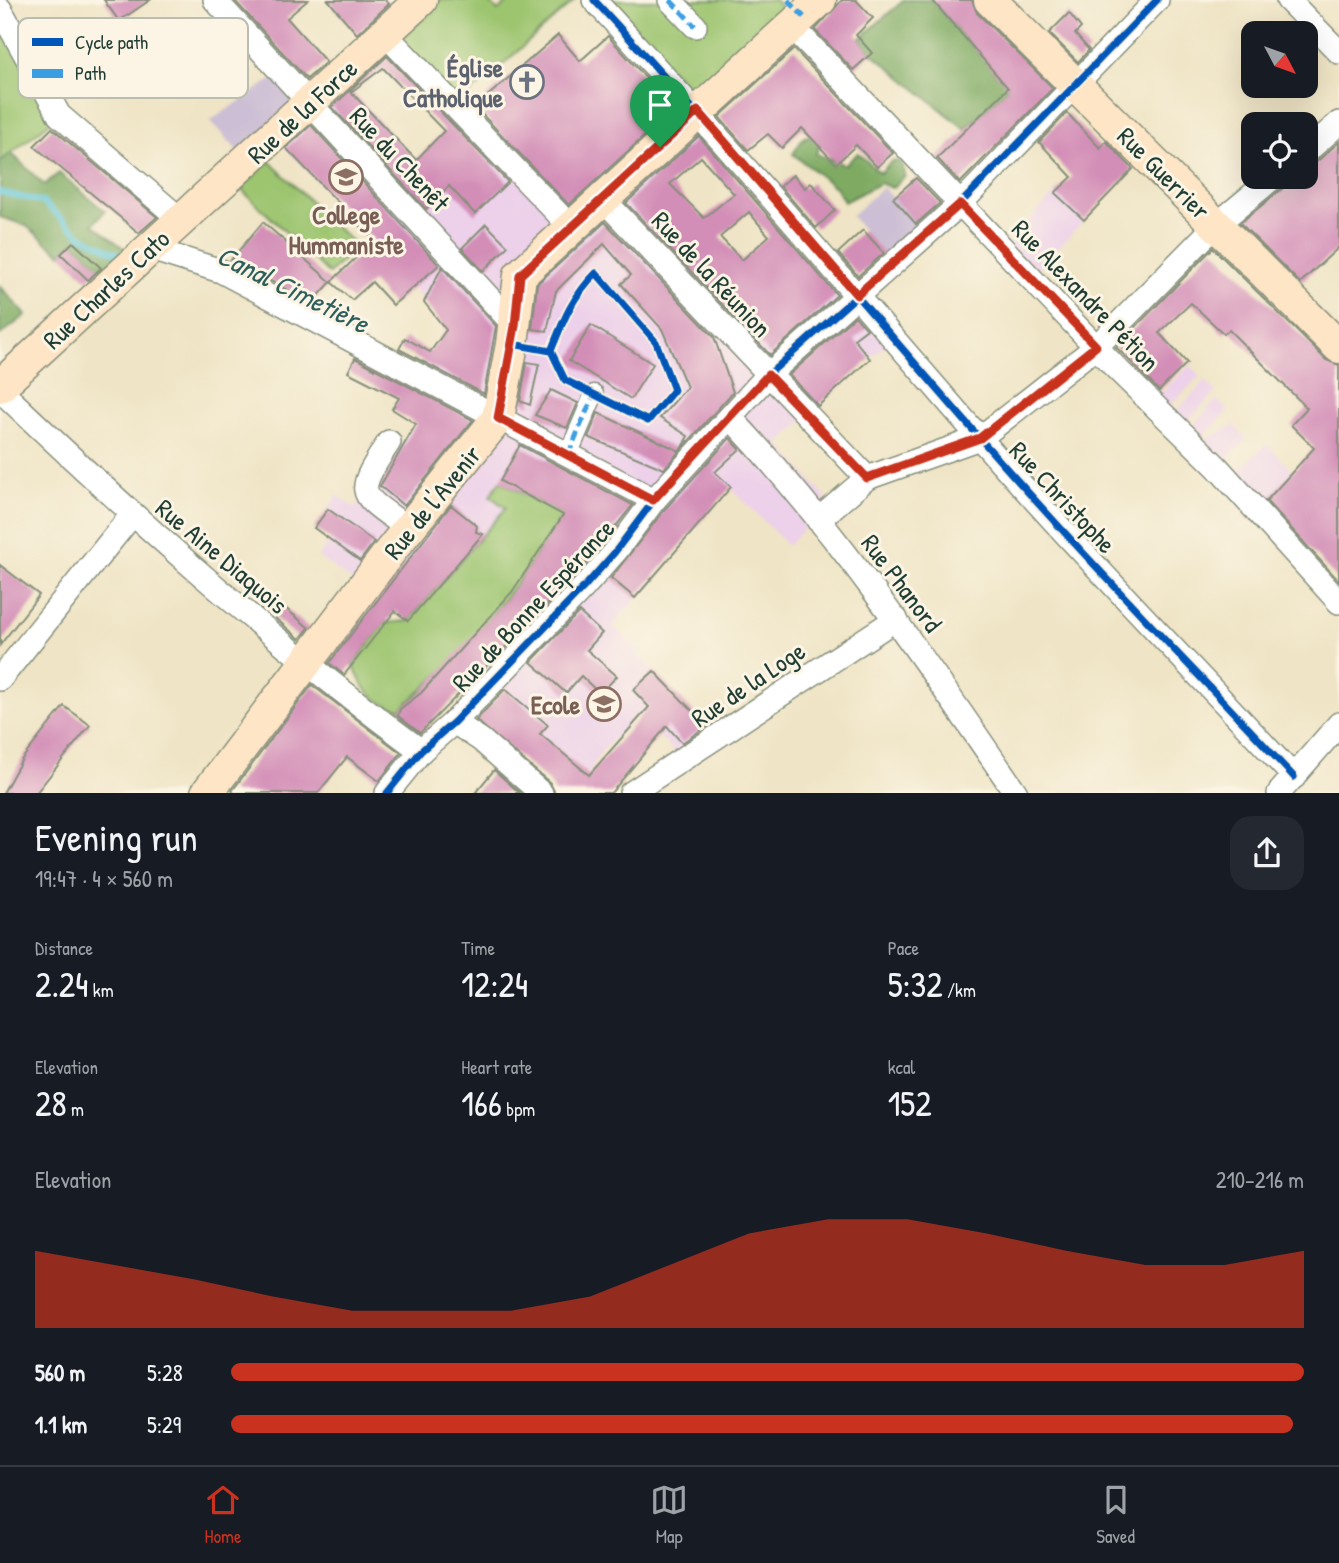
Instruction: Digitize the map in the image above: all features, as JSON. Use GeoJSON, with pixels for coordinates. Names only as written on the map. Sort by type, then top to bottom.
{"type":"FeatureCollection","features":[{"type":"Feature","properties":{"kind":"main road","name":"Rue de la Force"},"geometry":{"type":"LineString","coordinates":[[181,220],[421,0]]}},
{"type":"Feature","properties":{"kind":"main road","name":"Rue Guerrier"},"geometry":{"type":"LineString","coordinates":[[990,0],[1339,347]]}},
{"type":"Feature","properties":{"kind":"main road","name":"Rue de l'Avenir"},"geometry":{"type":"LineString","coordinates":[[207,793],[409,529],[498,418],[515,326],[520,275],[698,111],[801,11]]}},
{"type":"Feature","properties":{"kind":"main road","name":"Rue Charles Cato"},"geometry":{"type":"LineString","coordinates":[[0,388],[181,220]]}},
{"type":"Feature","properties":{"kind":"street","name":"Rue du Chenêt"},"geometry":{"type":"LineString","coordinates":[[215,0],[232,18]]}},
{"type":"Feature","properties":{"kind":"street","name":"Rue Christophe"},"geometry":{"type":"LineString","coordinates":[[594,0],[698,111],[980,438],[1287,785]]}},
{"type":"Feature","properties":{"kind":"street"},"geometry":{"type":"LineString","coordinates":[[670,0],[695,26]]}},
{"type":"Feature","properties":{"kind":"street"},"geometry":{"type":"LineString","coordinates":[[960,204],[1077,86],[1157,0]]}},
{"type":"Feature","properties":{"kind":"street"},"geometry":{"type":"LineString","coordinates":[[1287,0],[1339,52]]}},
{"type":"Feature","properties":{"kind":"street"},"geometry":{"type":"LineString","coordinates":[[0,9],[18,41]]}},
{"type":"Feature","properties":{"kind":"street","name":"Rue Alexandre Pétion"},"geometry":{"type":"LineString","coordinates":[[801,11],[960,204],[1192,447],[1217,467],[1339,602]]}},
{"type":"Feature","properties":{"kind":"street"},"geometry":{"type":"LineString","coordinates":[[385,34],[571,227]]}},
{"type":"Feature","properties":{"kind":"street","name":"Rue du Chenêt"},"geometry":{"type":"LineString","coordinates":[[248,36],[515,326]]}},
{"type":"Feature","properties":{"kind":"street"},"geometry":{"type":"LineString","coordinates":[[50,98],[59,115],[181,220]]}},
{"type":"Feature","properties":{"kind":"street"},"geometry":{"type":"LineString","coordinates":[[1318,141],[1339,123]]}},
{"type":"Feature","properties":{"kind":"street"},"geometry":{"type":"LineString","coordinates":[[818,520],[867,478],[980,438],[1096,346],[1216,225],[1260,189]]}},
{"type":"Feature","properties":{"kind":"street","name":"Rue de la Réunion"},"geometry":{"type":"LineString","coordinates":[[603,199],[867,478]]}},
{"type":"Feature","properties":{"kind":"street","name":"Rue de Bonne Espérance"},"geometry":{"type":"LineString","coordinates":[[387,793],[421,751],[454,722],[585,586],[615,552],[653,500],[792,350],[960,204]]}},
{"type":"Feature","properties":{"kind":"street"},"geometry":{"type":"LineString","coordinates":[[151,248],[221,271],[653,500]]}},
{"type":"Feature","properties":{"kind":"street","name":"Rue Aine Diaquois"},"geometry":{"type":"LineString","coordinates":[[0,388],[131,516],[305,664],[421,751]]}},
{"type":"Feature","properties":{"kind":"street"},"geometry":{"type":"LineString","coordinates":[[568,455],[594,394]]}},
{"type":"Feature","properties":{"kind":"street","name":"Rue Phanord"},"geometry":{"type":"LineString","coordinates":[[730,417],[818,520],[896,619],[1016,793]]}},
{"type":"Feature","properties":{"kind":"street"},"geometry":{"type":"LineString","coordinates":[[389,442],[365,478],[363,488],[368,498],[409,529]]}},
{"type":"Feature","properties":{"kind":"street"},"geometry":{"type":"LineString","coordinates":[[0,679],[131,516]]}},
{"type":"Feature","properties":{"kind":"street","name":"Rue de la Loge"},"geometry":{"type":"LineString","coordinates":[[631,793],[896,619]]}},
{"type":"Feature","properties":{"kind":"street"},"geometry":{"type":"LineString","coordinates":[[454,722],[481,740],[541,793]]}},
{"type":"Feature","properties":{"kind":"street"},"geometry":{"type":"LineString","coordinates":[[1287,785],[1339,724]]}},
{"type":"Feature","properties":{"kind":"shaded area"},"geometry":{"type":"Polygon","coordinates":[[[282,73],[310,103],[247,161],[210,121],[282,73]]]}},
{"type":"Feature","properties":{"kind":"shaded area"},"geometry":{"type":"Polygon","coordinates":[[[338,77],[414,159],[425,151],[451,179],[509,126],[562,183],[674,84],[721,138],[670,184],[770,292],[817,252],[894,338],[842,382],[779,444],[829,501],[788,546],[730,487],[612,627],[642,651],[638,655],[717,737],[680,758],[638,714],[601,752],[588,774],[540,734],[548,725],[493,679],[520,652],[566,692],[581,676],[502,603],[550,536],[506,508],[408,621],[318,557],[345,521],[328,509],[337,495],[355,508],[416,424],[392,409],[446,329],[374,240],[273,135],[338,77]]]}},
{"type":"Feature","properties":{"kind":"shaded area"},"geometry":{"type":"Polygon","coordinates":[[[883,187],[926,234],[893,263],[851,216],[883,187]]]}},
{"type":"Feature","properties":{"kind":"shaded area"},"geometry":{"type":"Polygon","coordinates":[[[1055,193],[1084,220],[1030,278],[1004,249],[1055,193]]]}},
{"type":"Feature","properties":{"kind":"shaded area"},"geometry":{"type":"Polygon","coordinates":[[[1190,365],[1200,376],[1165,411],[1154,400],[1190,365]]]}},
{"type":"Feature","properties":{"kind":"shaded area"},"geometry":{"type":"Polygon","coordinates":[[[1206,381],[1216,392],[1181,427],[1170,417],[1206,381]]]}},
{"type":"Feature","properties":{"kind":"shaded area"},"geometry":{"type":"Polygon","coordinates":[[[1217,400],[1228,411],[1195,445],[1234,425],[1247,440],[1217,467],[1182,436],[1217,400]]]}},
{"type":"Feature","properties":{"kind":"shaded area"},"geometry":{"type":"Polygon","coordinates":[[[1266,444],[1293,471],[1256,512],[1228,480],[1266,444]]]}},
{"type":"Feature","properties":{"kind":"green space"},"geometry":{"type":"Polygon","coordinates":[[[421,0],[487,0],[498,11],[511,0],[575,0],[455,107],[385,34],[421,0]]]}},
{"type":"Feature","properties":{"kind":"green space"},"geometry":{"type":"Polygon","coordinates":[[[609,0],[775,0],[788,14],[698,99],[609,0]]]}},
{"type":"Feature","properties":{"kind":"green space"},"geometry":{"type":"Polygon","coordinates":[[[904,0],[932,0],[1009,88],[965,129],[872,53],[859,39],[904,0]]]}},
{"type":"Feature","properties":{"kind":"green space"},"geometry":{"type":"Polygon","coordinates":[[[0,9],[18,41],[18,98],[50,98],[59,115],[0,162],[0,9]]]}},
{"type":"Feature","properties":{"kind":"green space"},"geometry":{"type":"Polygon","coordinates":[[[824,134],[816,154],[845,165],[858,153],[880,173],[892,161],[901,162],[905,176],[892,188],[880,183],[844,202],[836,188],[793,154],[804,137],[824,134]]]}},
{"type":"Feature","properties":{"kind":"green space"},"geometry":{"type":"Polygon","coordinates":[[[11,153],[44,185],[59,173],[105,211],[93,224],[139,260],[115,282],[73,242],[61,254],[25,225],[0,217],[0,162],[11,153]]]}},
{"type":"Feature","properties":{"kind":"green space"},"geometry":{"type":"Polygon","coordinates":[[[269,161],[356,246],[329,274],[241,189],[269,161]]]}},
{"type":"Feature","properties":{"kind":"green space"},"geometry":{"type":"Polygon","coordinates":[[[0,286],[26,315],[0,335],[0,286]]]}},
{"type":"Feature","properties":{"kind":"green space"},"geometry":{"type":"Polygon","coordinates":[[[500,481],[563,515],[489,619],[446,667],[400,709],[383,703],[365,688],[353,664],[385,623],[408,621],[506,508],[490,496],[500,481]]]}},
{"type":"Feature","properties":{"kind":"building"},"geometry":{"type":"Polygon","coordinates":[[[104,0],[150,0],[123,18],[117,18],[104,0]]]}},
{"type":"Feature","properties":{"kind":"building"},"geometry":{"type":"Polygon","coordinates":[[[234,0],[308,0],[287,18],[326,62],[307,79],[234,0]]]}},
{"type":"Feature","properties":{"kind":"building"},"geometry":{"type":"Polygon","coordinates":[[[328,0],[385,0],[389,4],[357,34],[328,0]]]}},
{"type":"Feature","properties":{"kind":"building"},"geometry":{"type":"Polygon","coordinates":[[[842,0],[856,0],[873,18],[856,35],[872,53],[853,70],[815,30],[842,0]]]}},
{"type":"Feature","properties":{"kind":"building"},"geometry":{"type":"Polygon","coordinates":[[[932,0],[972,0],[977,13],[1053,88],[960,183],[937,158],[1008,88],[932,0]]]}},
{"type":"Feature","properties":{"kind":"building"},"geometry":{"type":"Polygon","coordinates":[[[1069,13],[1081,28],[1075,34],[1089,50],[1078,62],[1049,33],[1069,13]]]}},
{"type":"Feature","properties":{"kind":"building"},"geometry":{"type":"Polygon","coordinates":[[[558,35],[580,61],[608,36],[674,109],[569,205],[475,107],[558,35]]]}},
{"type":"Feature","properties":{"kind":"building"},"geometry":{"type":"Polygon","coordinates":[[[794,49],[893,153],[877,167],[856,145],[836,164],[802,128],[782,148],[768,134],[748,150],[719,117],[794,49]]]}},
{"type":"Feature","properties":{"kind":"building"},"geometry":{"type":"Polygon","coordinates":[[[387,56],[508,182],[475,214],[449,186],[426,209],[332,107],[387,56]],[[383,68],[351,92],[416,160],[444,131],[383,68]]]}},
{"type":"Feature","properties":{"kind":"building"},"geometry":{"type":"Polygon","coordinates":[[[1067,113],[1100,148],[1106,141],[1133,169],[1084,220],[1055,193],[1072,177],[1039,142],[1067,113]]]}},
{"type":"Feature","properties":{"kind":"building"},"geometry":{"type":"Polygon","coordinates":[[[311,125],[439,265],[393,305],[372,282],[352,300],[331,282],[374,240],[286,148],[311,125]]]}},
{"type":"Feature","properties":{"kind":"building"},"geometry":{"type":"Polygon","coordinates":[[[52,128],[157,217],[139,233],[34,146],[52,128]]]}},
{"type":"Feature","properties":{"kind":"building"},"geometry":{"type":"Polygon","coordinates":[[[699,136],[837,295],[770,355],[626,203],[699,136]],[[701,157],[670,184],[704,218],[734,194],[701,157]],[[749,212],[720,237],[742,260],[769,236],[749,212]]]}},
{"type":"Feature","properties":{"kind":"building"},"geometry":{"type":"Polygon","coordinates":[[[1339,142],[1339,247],[1300,283],[1240,223],[1282,189],[1318,189],[1318,160],[1339,142]]]}},
{"type":"Feature","properties":{"kind":"building"},"geometry":{"type":"Polygon","coordinates":[[[793,175],[805,188],[811,183],[835,210],[816,228],[780,186],[793,175]]]}},
{"type":"Feature","properties":{"kind":"building"},"geometry":{"type":"Polygon","coordinates":[[[916,178],[940,203],[916,224],[893,198],[916,178]]]}},
{"type":"Feature","properties":{"kind":"building"},"geometry":{"type":"Polygon","coordinates":[[[263,222],[331,282],[312,303],[231,260],[263,222]]]}},
{"type":"Feature","properties":{"kind":"building"},"geometry":{"type":"Polygon","coordinates":[[[605,222],[714,337],[733,392],[680,451],[688,436],[660,418],[687,387],[662,329],[621,284],[631,275],[604,244],[556,291],[547,331],[532,329],[537,284],[605,222]]]}},
{"type":"Feature","properties":{"kind":"building"},"geometry":{"type":"Polygon","coordinates":[[[486,224],[508,246],[483,271],[462,248],[486,224]]]}},
{"type":"Feature","properties":{"kind":"building"},"geometry":{"type":"Polygon","coordinates":[[[863,230],[884,253],[858,276],[838,253],[863,230]]]}},
{"type":"Feature","properties":{"kind":"building"},"geometry":{"type":"Polygon","coordinates":[[[73,242],[101,268],[88,280],[61,254],[73,242]]]}},
{"type":"Feature","properties":{"kind":"building"},"geometry":{"type":"Polygon","coordinates":[[[1213,248],[1326,360],[1339,365],[1339,581],[1266,501],[1314,448],[1291,425],[1307,408],[1229,330],[1224,334],[1191,303],[1159,333],[1187,363],[1159,391],[1116,347],[1213,248]]]}},
{"type":"Feature","properties":{"kind":"building"},"geometry":{"type":"Polygon","coordinates":[[[442,267],[496,326],[484,394],[399,349],[405,338],[430,352],[446,330],[424,302],[442,267]]]}},
{"type":"Feature","properties":{"kind":"building"},"geometry":{"type":"Polygon","coordinates":[[[855,316],[867,329],[854,339],[870,359],[818,406],[789,375],[855,316]]]}},
{"type":"Feature","properties":{"kind":"building"},"geometry":{"type":"Polygon","coordinates":[[[591,325],[653,364],[631,399],[569,361],[591,325]]]}},
{"type":"Feature","properties":{"kind":"building"},"geometry":{"type":"Polygon","coordinates":[[[355,358],[473,420],[404,506],[380,486],[416,424],[392,409],[399,398],[348,372],[355,358]]]}},
{"type":"Feature","properties":{"kind":"building"},"geometry":{"type":"Polygon","coordinates":[[[527,362],[539,364],[530,405],[520,401],[527,362]]]}},
{"type":"Feature","properties":{"kind":"building"},"geometry":{"type":"Polygon","coordinates":[[[551,390],[578,403],[567,428],[535,415],[551,390]]]}},
{"type":"Feature","properties":{"kind":"building"},"geometry":{"type":"Polygon","coordinates":[[[598,413],[680,451],[664,469],[588,437],[598,413]]]}},
{"type":"Feature","properties":{"kind":"building"},"geometry":{"type":"Polygon","coordinates":[[[730,438],[740,449],[715,472],[731,487],[635,598],[611,578],[665,509],[730,438]]]}},
{"type":"Feature","properties":{"kind":"building"},"geometry":{"type":"Polygon","coordinates":[[[520,445],[633,505],[575,577],[420,733],[398,716],[400,709],[421,693],[512,592],[563,515],[500,481],[520,445]]]}},
{"type":"Feature","properties":{"kind":"building"},"geometry":{"type":"Polygon","coordinates":[[[451,505],[477,526],[476,532],[483,534],[408,621],[395,611],[344,675],[329,663],[451,505]]]}},
{"type":"Feature","properties":{"kind":"building"},"geometry":{"type":"Polygon","coordinates":[[[328,509],[374,542],[360,561],[314,528],[328,509]]]}},
{"type":"Feature","properties":{"kind":"building"},"geometry":{"type":"Polygon","coordinates":[[[0,565],[39,595],[0,645],[0,565]]]}},
{"type":"Feature","properties":{"kind":"building"},"geometry":{"type":"Polygon","coordinates":[[[284,607],[309,628],[300,639],[275,618],[284,607]]]}},
{"type":"Feature","properties":{"kind":"building"},"geometry":{"type":"Polygon","coordinates":[[[579,612],[602,633],[587,650],[617,676],[600,694],[581,676],[566,693],[531,662],[579,612]]]}},
{"type":"Feature","properties":{"kind":"building"},"geometry":{"type":"Polygon","coordinates":[[[654,671],[707,726],[682,743],[667,726],[611,793],[555,793],[550,783],[476,720],[505,689],[548,725],[540,734],[589,775],[649,707],[633,690],[654,671]]]}},
{"type":"Feature","properties":{"kind":"building"},"geometry":{"type":"Polygon","coordinates":[[[312,685],[401,753],[379,781],[347,757],[318,793],[234,793],[232,791],[312,685]]]}},
{"type":"Feature","properties":{"kind":"building"},"geometry":{"type":"Polygon","coordinates":[[[64,706],[90,725],[36,793],[3,793],[22,759],[64,706]]]}},
{"type":"Feature","properties":{"kind":"building"},"geometry":{"type":"Polygon","coordinates":[[[494,770],[520,793],[475,793],[494,770]]]}},
{"type":"Feature","properties":{"kind":"waterway","name":"Canal Cimetière"},"geometry":{"type":"LineString","coordinates":[[0,192],[43,202],[80,235],[126,258]]}},
{"type":"Feature","properties":{"kind":"marked path"},"geometry":{"type":"LineString","coordinates":[[670,0],[695,26]]}},
{"type":"Feature","properties":{"kind":"marked path"},"geometry":{"type":"LineString","coordinates":[[788,0],[804,17]]}},
{"type":"Feature","properties":{"kind":"marked path"},"geometry":{"type":"LineString","coordinates":[[568,455],[594,394]]}},
{"type":"Feature","properties":{"kind":"cycle path"},"geometry":{"type":"LineString","coordinates":[[594,0],[740,162],[1017,480],[1294,777]]}},
{"type":"Feature","properties":{"kind":"cycle path"},"geometry":{"type":"LineString","coordinates":[[387,793],[421,751],[454,722],[585,586],[615,552],[654,500],[768,375],[960,204],[1157,0]]}},
{"type":"Feature","properties":{"kind":"cycle path"},"geometry":{"type":"LineString","coordinates":[[512,344],[551,351],[565,380],[648,421],[674,390],[656,342],[596,273],[574,300],[551,351]]}},
{"type":"Feature","properties":{"kind":"place","name":"Église Catholique"},"geometry":{"type":"Point","coordinates":[527,82]}},
{"type":"Feature","properties":{"kind":"place","name":"College Hummaniste"},"geometry":{"type":"Point","coordinates":[346,177]}},
{"type":"Feature","properties":{"kind":"place","name":"Ecole"},"geometry":{"type":"Point","coordinates":[604,704]}},
{"type":"Feature","properties":{"kind":"route"},"geometry":{"type":"LineString","coordinates":[[698,111],[817,252],[857,295],[960,204],[1096,346],[980,438],[867,478],[768,375],[653,500],[498,418],[515,326],[520,275],[660,147],[698,111]]}}]}
